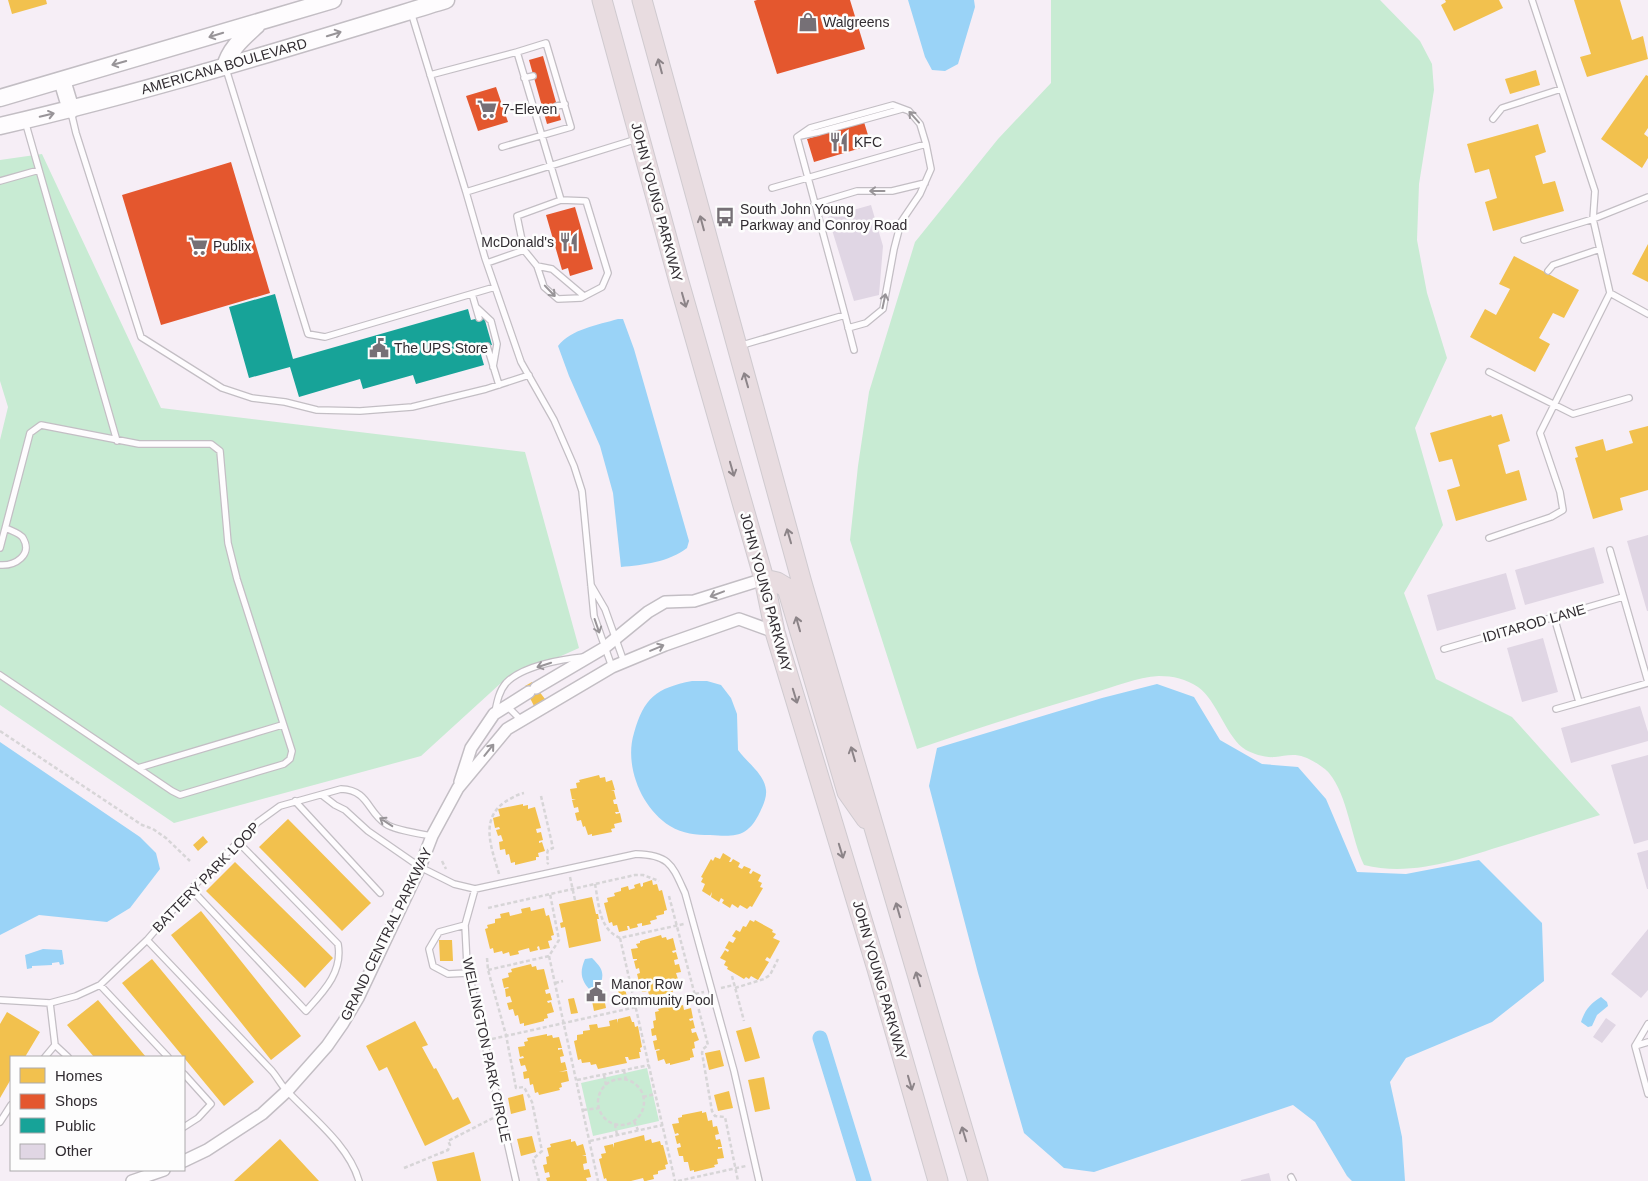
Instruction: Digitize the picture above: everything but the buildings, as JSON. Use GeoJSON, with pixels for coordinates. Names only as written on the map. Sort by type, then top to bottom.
{"type":"FeatureCollection","features":[{"type":"Feature","properties":{"kind":"highway","name":"JOHN YOUNG PARKWAY"},"geometry":{"type":"LineString","coordinates":[[602,0],[682,292],[764,579],[776,632],[938,1181]]}},
{"type":"Feature","properties":{"kind":"highway"},"geometry":{"type":"LineString","coordinates":[[642,0],[802,583],[978,1181]]}},
{"type":"Feature","properties":{"kind":"highway"},"geometry":{"type":"LineString","coordinates":[[745,513],[754,526],[772,567],[802,583]]}},
{"type":"Feature","properties":{"kind":"highway"},"geometry":{"type":"LineString","coordinates":[[764,579],[777,582],[787,588],[847,792],[875,832]]}},
{"type":"Feature","properties":{"kind":"main road"},"geometry":{"type":"LineString","coordinates":[[0,98],[333,0]]}},
{"type":"Feature","properties":{"kind":"main road","name":"AMERICANA BOULEVARD"},"geometry":{"type":"LineString","coordinates":[[0,126],[71,110],[446,0]]}},
{"type":"Feature","properties":{"kind":"main road"},"geometry":{"type":"LineString","coordinates":[[225,66],[228,56],[237,42],[262,21]]}},
{"type":"Feature","properties":{"kind":"main road"},"geometry":{"type":"LineString","coordinates":[[62,80],[71,110]]}},
{"type":"Feature","properties":{"kind":"street","name":"GRAND CENTRAL PARKWAY"},"geometry":{"type":"LineString","coordinates":[[185,1161],[207,1150],[262,1114],[287,1091],[327,1046],[343,1023],[358,998],[420,867],[432,836],[458,788],[471,748],[494,714],[592,656],[633,626],[648,612],[665,602],[694,601],[764,579]]}},
{"type":"Feature","properties":{"kind":"street","name":"GRAND CENTRAL PARKWAY"},"geometry":{"type":"LineString","coordinates":[[458,788],[507,728],[612,667],[665,645],[739,619],[776,632]]}},
{"type":"Feature","properties":{"kind":"street"},"geometry":{"type":"LineString","coordinates":[[132,1181],[161,1171]]}},
{"type":"Feature","properties":{"kind":"lane"},"geometry":{"type":"LineString","coordinates":[[1489,538],[1551,517],[1563,510],[1560,492],[1540,433],[1610,293],[1593,219],[1595,191],[1532,0]]}},
{"type":"Feature","properties":{"kind":"lane"},"geometry":{"type":"LineString","coordinates":[[411,11],[487,263],[521,362],[554,420],[574,466],[582,491],[586,516],[594,616],[612,667]]}},
{"type":"Feature","properties":{"kind":"lane"},"geometry":{"type":"LineString","coordinates":[[430,75],[546,44],[571,126],[502,147]]}},
{"type":"Feature","properties":{"kind":"lane"},"geometry":{"type":"LineString","coordinates":[[517,52],[561,200]]}},
{"type":"Feature","properties":{"kind":"lane"},"geometry":{"type":"LineString","coordinates":[[225,66],[308,334],[325,337],[495,287]]}},
{"type":"Feature","properties":{"kind":"lane"},"geometry":{"type":"LineString","coordinates":[[547,72],[555,70]]}},
{"type":"Feature","properties":{"kind":"lane"},"geometry":{"type":"LineString","coordinates":[[524,78],[533,76]]}},
{"type":"Feature","properties":{"kind":"lane"},"geometry":{"type":"LineString","coordinates":[[552,88],[559,86]]}},
{"type":"Feature","properties":{"kind":"lane"},"geometry":{"type":"LineString","coordinates":[[1494,119],[1502,108],[1561,88]]}},
{"type":"Feature","properties":{"kind":"lane"},"geometry":{"type":"LineString","coordinates":[[529,94],[538,92]]}},
{"type":"Feature","properties":{"kind":"lane"},"geometry":{"type":"LineString","coordinates":[[557,106],[564,104]]}},
{"type":"Feature","properties":{"kind":"lane"},"geometry":{"type":"LineString","coordinates":[[848,328],[866,324],[883,309],[901,222],[920,194],[931,170],[920,124],[908,111],[893,105],[810,128],[797,137],[814,204],[854,350]]}},
{"type":"Feature","properties":{"kind":"lane"},"geometry":{"type":"LineString","coordinates":[[71,110],[76,133],[141,337],[222,388],[252,398],[285,402],[317,410],[360,411],[412,407],[499,385],[529,375]]}},
{"type":"Feature","properties":{"kind":"lane"},"geometry":{"type":"LineString","coordinates":[[535,112],[543,110]]}},
{"type":"Feature","properties":{"kind":"lane"},"geometry":{"type":"LineString","coordinates":[[25,120],[117,440]]}},
{"type":"Feature","properties":{"kind":"lane"},"geometry":{"type":"LineString","coordinates":[[466,192],[640,138]]}},
{"type":"Feature","properties":{"kind":"lane"},"geometry":{"type":"LineString","coordinates":[[772,188],[926,144]]}},
{"type":"Feature","properties":{"kind":"lane"},"geometry":{"type":"LineString","coordinates":[[0,181],[39,170]]}},
{"type":"Feature","properties":{"kind":"lane"},"geometry":{"type":"LineString","coordinates":[[814,204],[857,191],[892,191],[925,183]]}},
{"type":"Feature","properties":{"kind":"lane"},"geometry":{"type":"LineString","coordinates":[[1524,240],[1593,219],[1648,196]]}},
{"type":"Feature","properties":{"kind":"lane"},"geometry":{"type":"LineString","coordinates":[[561,200],[586,201],[608,273],[602,287],[580,298],[558,299],[544,287],[537,266],[524,250],[517,216],[561,200]]}},
{"type":"Feature","properties":{"kind":"lane"},"geometry":{"type":"LineString","coordinates":[[1548,271],[1553,265],[1600,249]]}},
{"type":"Feature","properties":{"kind":"lane"},"geometry":{"type":"LineString","coordinates":[[487,263],[524,250]]}},
{"type":"Feature","properties":{"kind":"lane"},"geometry":{"type":"LineString","coordinates":[[537,266],[552,269],[584,296]]}},
{"type":"Feature","properties":{"kind":"lane"},"geometry":{"type":"LineString","coordinates":[[1610,293],[1648,314]]}},
{"type":"Feature","properties":{"kind":"lane"},"geometry":{"type":"LineString","coordinates":[[472,294],[479,318]]}},
{"type":"Feature","properties":{"kind":"lane"},"geometry":{"type":"LineString","coordinates":[[476,307],[491,321],[493,328],[497,344],[493,367]]}},
{"type":"Feature","properties":{"kind":"lane"},"geometry":{"type":"LineString","coordinates":[[736,346],[845,315]]}},
{"type":"Feature","properties":{"kind":"lane"},"geometry":{"type":"LineString","coordinates":[[487,346],[499,385]]}},
{"type":"Feature","properties":{"kind":"lane"},"geometry":{"type":"LineString","coordinates":[[1489,372],[1572,414],[1630,398]]}},
{"type":"Feature","properties":{"kind":"lane"},"geometry":{"type":"LineString","coordinates":[[0,547],[30,433],[41,425],[139,444],[211,444],[220,451],[228,543],[237,579],[282,725],[292,751],[290,759],[284,764],[180,795],[0,675]]}},
{"type":"Feature","properties":{"kind":"lane"},"geometry":{"type":"LineString","coordinates":[[0,565],[8,566],[17,563],[22,558],[25,548],[23,538],[6,528]]}},
{"type":"Feature","properties":{"kind":"lane"},"geometry":{"type":"LineString","coordinates":[[1556,709],[1648,682],[1610,550]]}},
{"type":"Feature","properties":{"kind":"lane"},"geometry":{"type":"LineString","coordinates":[[590,583],[605,609],[624,662]]}},
{"type":"Feature","properties":{"kind":"lane","name":"IDITAROD LANE"},"geometry":{"type":"LineString","coordinates":[[1444,649],[1623,596]]}},
{"type":"Feature","properties":{"kind":"lane"},"geometry":{"type":"LineString","coordinates":[[1554,617],[1579,702]]}},
{"type":"Feature","properties":{"kind":"lane"},"geometry":{"type":"LineString","coordinates":[[494,714],[500,692],[506,682],[547,663],[592,656]]}},
{"type":"Feature","properties":{"kind":"lane"},"geometry":{"type":"LineString","coordinates":[[507,706],[521,720]]}},
{"type":"Feature","properties":{"kind":"lane"},"geometry":{"type":"LineString","coordinates":[[138,768],[282,725]]}},
{"type":"Feature","properties":{"kind":"lane","name":"BATTERY PARK LOOP"},"geometry":{"type":"LineString","coordinates":[[0,1000],[50,1003],[76,996],[100,985],[147,940],[191,889],[258,822],[280,806],[341,789],[350,789],[360,794],[386,825],[432,836]]}},
{"type":"Feature","properties":{"kind":"lane"},"geometry":{"type":"LineString","coordinates":[[322,795],[345,810],[368,831],[420,867],[454,884],[475,889],[636,854],[652,854],[663,858],[675,870],[685,893],[734,1071],[758,1181]]}},
{"type":"Feature","properties":{"kind":"lane"},"geometry":{"type":"LineString","coordinates":[[295,801],[380,893]]}},
{"type":"Feature","properties":{"kind":"lane"},"geometry":{"type":"LineString","coordinates":[[191,889],[306,1011],[327,987],[338,967],[340,953],[338,944],[238,842]]}},
{"type":"Feature","properties":{"kind":"lane","name":"WELLINGTON PARK CIRCLE"},"geometry":{"type":"LineString","coordinates":[[475,889],[465,926],[468,972],[516,1181]]}},
{"type":"Feature","properties":{"kind":"lane"},"geometry":{"type":"LineString","coordinates":[[465,926],[439,932],[430,949],[433,966],[448,974],[468,972]]}},
{"type":"Feature","properties":{"kind":"lane","name":"BATTERY PARK LOOP"},"geometry":{"type":"LineString","coordinates":[[147,940],[272,1071],[287,1091],[328,1131],[350,1161],[358,1181]]}},
{"type":"Feature","properties":{"kind":"lane"},"geometry":{"type":"LineString","coordinates":[[100,985],[167,1056]]}},
{"type":"Feature","properties":{"kind":"lane"},"geometry":{"type":"LineString","coordinates":[[50,1003],[55,1045],[67,1056]]}},
{"type":"Feature","properties":{"kind":"lane"},"geometry":{"type":"LineString","coordinates":[[1648,1024],[1635,1046],[1648,1094]]}},
{"type":"Feature","properties":{"kind":"lane"},"geometry":{"type":"LineString","coordinates":[[1635,1046],[1648,1042]]}},
{"type":"Feature","properties":{"kind":"lane"},"geometry":{"type":"LineString","coordinates":[[46,1056],[55,1045]]}},
{"type":"Feature","properties":{"kind":"lane"},"geometry":{"type":"LineString","coordinates":[[185,1075],[211,1104],[198,1118],[185,1126]]}},
{"type":"Feature","properties":{"kind":"lane"},"geometry":{"type":"LineString","coordinates":[[0,1122],[10,1107]]}},
{"type":"Feature","properties":{"kind":"path"},"geometry":{"type":"LineString","coordinates":[[0,731],[142,825],[160,833],[190,861]]}},
{"type":"Feature","properties":{"kind":"path"},"geometry":{"type":"LineString","coordinates":[[507,874],[499,876],[489,835],[489,824],[493,814],[501,804],[520,793],[524,793]]}},
{"type":"Feature","properties":{"kind":"path"},"geometry":{"type":"LineString","coordinates":[[540,865],[548,863],[548,850],[553,848],[541,796]]}},
{"type":"Feature","properties":{"kind":"path"},"geometry":{"type":"LineString","coordinates":[[442,861],[445,868],[452,874]]}},
{"type":"Feature","properties":{"kind":"path"},"geometry":{"type":"LineString","coordinates":[[568,868],[575,900]]}},
{"type":"Feature","properties":{"kind":"path"},"geometry":{"type":"LineString","coordinates":[[488,908],[642,875],[659,881]]}},
{"type":"Feature","properties":{"kind":"path"},"geometry":{"type":"LineString","coordinates":[[595,884],[605,927],[612,935],[620,938],[693,922]]}},
{"type":"Feature","properties":{"kind":"path"},"geometry":{"type":"LineString","coordinates":[[550,894],[559,940],[549,956],[598,1181]]}},
{"type":"Feature","properties":{"kind":"path"},"geometry":{"type":"LineString","coordinates":[[669,896],[708,1045],[703,1048],[702,1053],[712,1112],[715,1116],[725,1116],[738,1181]]}},
{"type":"Feature","properties":{"kind":"path"},"geometry":{"type":"LineString","coordinates":[[620,938],[662,1125],[677,1181],[755,1164]]}},
{"type":"Feature","properties":{"kind":"path"},"geometry":{"type":"LineString","coordinates":[[488,970],[549,956]]}},
{"type":"Feature","properties":{"kind":"path"},"geometry":{"type":"LineString","coordinates":[[487,958],[488,970],[506,1035],[516,1088],[524,1087],[532,1102],[542,1152],[533,1158],[539,1181]]}},
{"type":"Feature","properties":{"kind":"path"},"geometry":{"type":"LineString","coordinates":[[484,1040],[764,979],[770,975],[778,959]]}},
{"type":"Feature","properties":{"kind":"path"},"geometry":{"type":"LineString","coordinates":[[622,968],[627,967]]}},
{"type":"Feature","properties":{"kind":"path"},"geometry":{"type":"LineString","coordinates":[[732,976],[744,1021]]}},
{"type":"Feature","properties":{"kind":"path"},"geometry":{"type":"LineString","coordinates":[[555,983],[563,981]]}},
{"type":"Feature","properties":{"kind":"path"},"geometry":{"type":"LineString","coordinates":[[576,1081],[649,1065]]}},
{"type":"Feature","properties":{"kind":"path"},"geometry":{"type":"LineString","coordinates":[[624,1070],[626,1080]]}},
{"type":"Feature","properties":{"kind":"path"},"geometry":{"type":"LineString","coordinates":[[604,1075],[606,1085]]}},
{"type":"Feature","properties":{"kind":"path"},"geometry":{"type":"LineString","coordinates":[[618,1079],[626,1080],[639,1088],[643,1097],[643,1110],[634,1121],[628,1124],[615,1124],[602,1115],[598,1101],[600,1093],[606,1085],[618,1079]]}},
{"type":"Feature","properties":{"kind":"path"},"geometry":{"type":"LineString","coordinates":[[643,1097],[656,1094]]}},
{"type":"Feature","properties":{"kind":"path"},"geometry":{"type":"LineString","coordinates":[[583,1110],[599,1108]]}},
{"type":"Feature","properties":{"kind":"path"},"geometry":{"type":"LineString","coordinates":[[404,1168],[448,1150],[450,1145],[448,1141],[501,1114]]}},
{"type":"Feature","properties":{"kind":"path"},"geometry":{"type":"LineString","coordinates":[[634,1121],[638,1130]]}},
{"type":"Feature","properties":{"kind":"path"},"geometry":{"type":"LineString","coordinates":[[615,1124],[617,1135]]}},
{"type":"Feature","properties":{"kind":"path"},"geometry":{"type":"LineString","coordinates":[[590,1141],[662,1125]]}},
{"type":"Feature","properties":{"kind":"green space"},"geometry":{"type":"Polygon","coordinates":[[[1051,0],[1380,0],[1420,41],[1432,64],[1434,90],[1419,184],[1417,240],[1427,293],[1447,358],[1415,428],[1443,525],[1404,593],[1436,679],[1512,717],[1600,815],[1471,856],[1436,865],[1400,869],[1364,865],[1341,793],[1327,771],[1307,758],[1300,756],[1268,757],[1246,750],[1239,745],[1211,701],[1198,687],[1179,679],[1159,676],[1142,678],[917,749],[850,540],[869,392],[915,242],[998,139],[1051,83],[1051,0]]]}},
{"type":"Feature","properties":{"kind":"green space"},"geometry":{"type":"Polygon","coordinates":[[[42,154],[161,408],[525,452],[579,648],[501,683],[421,756],[174,823],[0,705],[0,440],[8,407],[0,381],[0,160],[42,154]]]}},
{"type":"Feature","properties":{"kind":"green space"},"geometry":{"type":"Polygon","coordinates":[[[647,1068],[659,1121],[593,1136],[581,1083],[647,1068]]]}},
{"type":"Feature","properties":{"kind":"water"},"geometry":{"type":"Polygon","coordinates":[[[908,0],[974,0],[975,7],[958,64],[945,71],[932,70],[925,57],[908,0]]]}},
{"type":"Feature","properties":{"kind":"water"},"geometry":{"type":"Polygon","coordinates":[[[623,319],[634,349],[689,541],[687,548],[672,557],[647,564],[621,567],[613,493],[600,446],[558,346],[570,335],[623,319]]]}},
{"type":"Feature","properties":{"kind":"water"},"geometry":{"type":"Polygon","coordinates":[[[692,681],[707,681],[721,685],[731,698],[737,714],[738,750],[759,773],[765,784],[766,796],[760,812],[751,826],[740,834],[727,836],[700,835],[675,829],[660,818],[651,808],[637,785],[633,772],[631,745],[642,711],[653,696],[660,691],[692,681]]]}},
{"type":"Feature","properties":{"kind":"water"},"geometry":{"type":"Polygon","coordinates":[[[1157,684],[1194,697],[1220,740],[1262,764],[1298,767],[1326,799],[1357,872],[1406,874],[1479,860],[1542,923],[1544,981],[1492,1022],[1406,1058],[1390,1082],[1402,1137],[1405,1181],[1352,1181],[1347,1176],[1315,1122],[1293,1105],[1094,1172],[1064,1168],[1024,1133],[978,973],[929,786],[937,748],[1102,698],[1157,684]]]}},
{"type":"Feature","properties":{"kind":"water"},"geometry":{"type":"Polygon","coordinates":[[[0,742],[140,837],[156,853],[160,869],[130,908],[107,922],[39,915],[0,935],[0,742]]]}},
{"type":"Feature","properties":{"kind":"water"},"geometry":{"type":"Polygon","coordinates":[[[43,949],[62,950],[64,964],[60,965],[59,962],[52,963],[52,965],[32,966],[32,968],[27,969],[25,955],[43,949]]]}},
{"type":"Feature","properties":{"kind":"water"},"geometry":{"type":"Polygon","coordinates":[[[592,958],[601,969],[602,980],[598,991],[592,992],[583,980],[582,969],[585,959],[592,958]]]}},
{"type":"Feature","properties":{"kind":"water"},"geometry":{"type":"Polygon","coordinates":[[[1601,997],[1607,1002],[1608,1006],[1597,1015],[1592,1026],[1588,1027],[1581,1022],[1588,1008],[1601,997]]]}},
{"type":"Feature","properties":{"kind":"waterway"},"geometry":{"type":"LineString","coordinates":[[820,1038],[864,1181]]}},
{"type":"Feature","properties":{"kind":"place","name":"Walgreens"},"geometry":{"type":"Point","coordinates":[808,22]}},
{"type":"Feature","properties":{"kind":"place","name":"7-Eleven"},"geometry":{"type":"Point","coordinates":[487,109]}},
{"type":"Feature","properties":{"kind":"place","name":"KFC"},"geometry":{"type":"Point","coordinates":[839,142]}},
{"type":"Feature","properties":{"kind":"place","name":"South John Young Parkway and Conroy Road"},"geometry":{"type":"Point","coordinates":[725,217]}},
{"type":"Feature","properties":{"kind":"place","name":"McDonald's"},"geometry":{"type":"Point","coordinates":[569,242]}},
{"type":"Feature","properties":{"kind":"place","name":"Publix"},"geometry":{"type":"Point","coordinates":[198,246]}},
{"type":"Feature","properties":{"kind":"place","name":"The UPS Store"},"geometry":{"type":"Point","coordinates":[379,348]}},
{"type":"Feature","properties":{"kind":"place","name":"Manor Row Community Pool"},"geometry":{"type":"Point","coordinates":[596,992]}}]}
